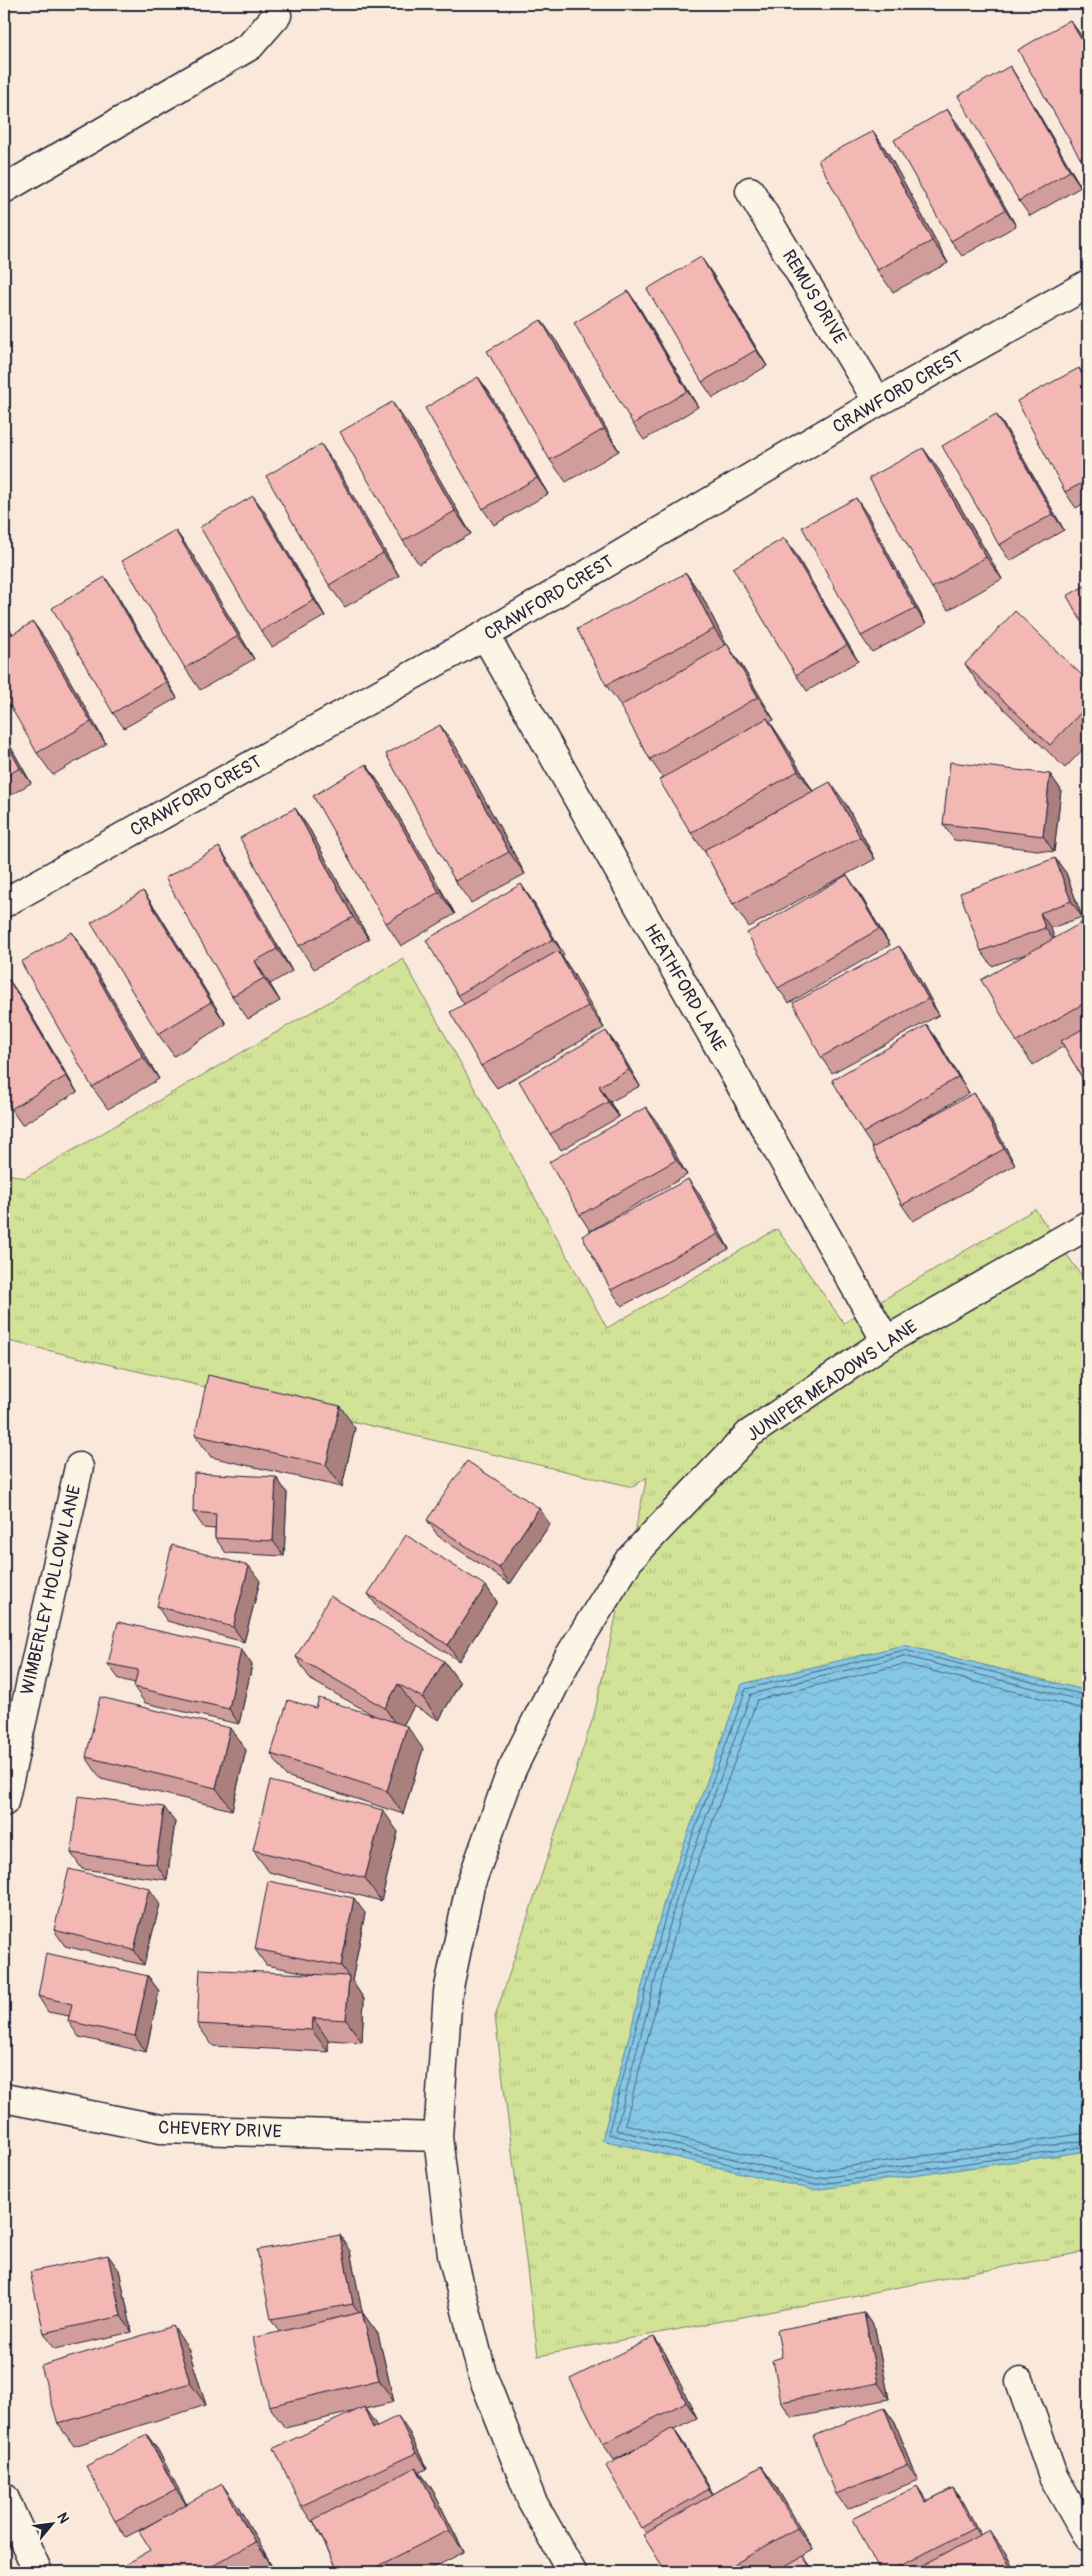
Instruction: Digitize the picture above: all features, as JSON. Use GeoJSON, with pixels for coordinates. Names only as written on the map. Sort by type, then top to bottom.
{"type":"FeatureCollection","features":[{"type":"Feature","properties":{"kind":"street"},"geometry":{"type":"LineString","coordinates":[[4,190],[250,46],[277,15],[274,4]]}},
{"type":"Feature","properties":{"kind":"street","name":"REMUS DRIVE"},"geometry":{"type":"LineString","coordinates":[[750,191],[878,402]]}},
{"type":"Feature","properties":{"kind":"street","name":"CRAWFORD CREST"},"geometry":{"type":"LineString","coordinates":[[4,903],[485,635],[878,402],[1088,284]]}},
{"type":"Feature","properties":{"kind":"street","name":"HEATHFORD LANE"},"geometry":{"type":"LineString","coordinates":[[485,635],[886,1341]]}},
{"type":"Feature","properties":{"kind":"street","name":"JUNIPER MEADOWS LANE"},"geometry":{"type":"LineString","coordinates":[[572,2572],[532,2501],[484,2377],[452,2255],[438,2137],[448,1992],[470,1886],[512,1769],[568,1658],[629,1560],[749,1434],[886,1341],[1088,1225]]}},
{"type":"Feature","properties":{"kind":"street","name":"WIMBERLEY HOLLOW LANE"},"geometry":{"type":"LineString","coordinates":[[4,1802],[79,1467]]}},
{"type":"Feature","properties":{"kind":"street","name":"CHEVERY DRIVE"},"geometry":{"type":"LineString","coordinates":[[4,2098],[161,2129],[438,2137]]}},
{"type":"Feature","properties":{"kind":"street"},"geometry":{"type":"LineString","coordinates":[[1020,2382],[1053,2476],[1088,2538]]}},
{"type":"Feature","properties":{"kind":"street"},"geometry":{"type":"LineString","coordinates":[[4,2497],[38,2572]]}},
{"type":"Feature","properties":{"kind":"green space"},"geometry":{"type":"Polygon","coordinates":[[[403,959],[607,1328],[777,1229],[844,1323],[1035,1209],[1088,1285],[1088,2251],[538,2356],[495,2017],[594,1715],[647,1477],[633,1487],[4,1340],[4,1173],[25,1178],[403,959]]]}},
{"type":"Feature","properties":{"kind":"water"},"geometry":{"type":"Polygon","coordinates":[[[904,1645],[1088,1691],[1088,2151],[814,2190],[602,2140],[666,1894],[742,1684],[904,1645]]]}},
{"type":"Feature","properties":{"kind":"building"},"geometry":{"type":"Polygon","coordinates":[[[1070,20],[1088,51],[1088,153],[1080,158],[1018,50],[1070,20]]]}},
{"type":"Feature","properties":{"kind":"building"},"geometry":{"type":"Polygon","coordinates":[[[1010,66],[1070,171],[1019,201],[958,96],[1010,66]]]}},
{"type":"Feature","properties":{"kind":"building"},"geometry":{"type":"Polygon","coordinates":[[[947,109],[1005,210],[951,241],[894,140],[947,109]]]}},
{"type":"Feature","properties":{"kind":"building"},"geometry":{"type":"Polygon","coordinates":[[[873,131],[932,241],[877,270],[818,160],[873,131]]]}},
{"type":"Feature","properties":{"kind":"building"},"geometry":{"type":"Polygon","coordinates":[[[701,257],[756,350],[702,382],[647,289],[701,257]]]}},
{"type":"Feature","properties":{"kind":"building"},"geometry":{"type":"Polygon","coordinates":[[[628,291],[687,391],[633,424],[574,323],[628,291]]]}},
{"type":"Feature","properties":{"kind":"building"},"geometry":{"type":"Polygon","coordinates":[[[541,320],[604,429],[550,460],[487,351],[541,320]]]}},
{"type":"Feature","properties":{"kind":"building"},"geometry":{"type":"Polygon","coordinates":[[[1079,368],[1088,386],[1088,480],[1065,492],[1017,401],[1079,368]]]}},
{"type":"Feature","properties":{"kind":"building"},"geometry":{"type":"Polygon","coordinates":[[[478,377],[537,478],[483,509],[425,408],[478,377]]]}},
{"type":"Feature","properties":{"kind":"building"},"geometry":{"type":"Polygon","coordinates":[[[392,402],[455,511],[403,541],[340,432],[392,402]]]}},
{"type":"Feature","properties":{"kind":"building"},"geometry":{"type":"Polygon","coordinates":[[[996,414],[1053,514],[999,545],[942,446],[996,414]]]}},
{"type":"Feature","properties":{"kind":"building"},"geometry":{"type":"Polygon","coordinates":[[[321,444],[383,553],[329,585],[266,476],[321,444]]]}},
{"type":"Feature","properties":{"kind":"building"},"geometry":{"type":"Polygon","coordinates":[[[923,448],[986,557],[932,588],[869,478],[923,448]]]}},
{"type":"Feature","properties":{"kind":"building"},"geometry":{"type":"Polygon","coordinates":[[[253,496],[314,600],[261,631],[200,527],[253,496]]]}},
{"type":"Feature","properties":{"kind":"building"},"geometry":{"type":"Polygon","coordinates":[[[856,498],[915,608],[861,636],[802,527],[856,498]]]}},
{"type":"Feature","properties":{"kind":"building"},"geometry":{"type":"Polygon","coordinates":[[[175,530],[238,636],[185,668],[122,561],[175,530]]]}},
{"type":"Feature","properties":{"kind":"building"},"geometry":{"type":"Polygon","coordinates":[[[784,538],[847,645],[796,675],[733,568],[784,538]]]}},
{"type":"Feature","properties":{"kind":"building"},"geometry":{"type":"Polygon","coordinates":[[[686,573],[714,629],[606,685],[577,629],[686,573]]]}},
{"type":"Feature","properties":{"kind":"building"},"geometry":{"type":"Polygon","coordinates":[[[105,577],[166,682],[113,713],[52,608],[105,577]]]}},
{"type":"Feature","properties":{"kind":"building"},"geometry":{"type":"Polygon","coordinates":[[[1088,584],[1088,633],[1067,596],[1088,584]]]}},
{"type":"Feature","properties":{"kind":"building"},"geometry":{"type":"Polygon","coordinates":[[[1015,611],[1088,681],[1088,705],[1050,745],[965,664],[1015,611]]]}},
{"type":"Feature","properties":{"kind":"building"},"geometry":{"type":"Polygon","coordinates":[[[4,621],[11,635],[33,622],[91,722],[37,753],[4,695],[4,621]]]}},
{"type":"Feature","properties":{"kind":"building"},"geometry":{"type":"Polygon","coordinates":[[[727,644],[758,697],[650,759],[620,706],[727,644]]]}},
{"type":"Feature","properties":{"kind":"building"},"geometry":{"type":"Polygon","coordinates":[[[767,718],[798,771],[691,833],[659,780],[767,718]]]}},
{"type":"Feature","properties":{"kind":"building"},"geometry":{"type":"Polygon","coordinates":[[[440,725],[509,852],[455,881],[386,754],[440,725]]]}},
{"type":"Feature","properties":{"kind":"building"},"geometry":{"type":"Polygon","coordinates":[[[4,739],[20,768],[4,777],[4,739]]]}},
{"type":"Feature","properties":{"kind":"building"},"geometry":{"type":"Polygon","coordinates":[[[950,762],[1050,774],[1043,836],[943,824],[950,762]]]}},
{"type":"Feature","properties":{"kind":"building"},"geometry":{"type":"Polygon","coordinates":[[[366,764],[439,892],[386,923],[313,796],[366,764]]]}},
{"type":"Feature","properties":{"kind":"building"},"geometry":{"type":"Polygon","coordinates":[[[830,782],[860,837],[733,904],[704,850],[830,782]]]}},
{"type":"Feature","properties":{"kind":"building"},"geometry":{"type":"Polygon","coordinates":[[[295,808],[353,917],[299,946],[240,838],[295,808]]]}},
{"type":"Feature","properties":{"kind":"building"},"geometry":{"type":"Polygon","coordinates":[[[219,847],[277,949],[255,961],[264,978],[232,996],[165,878],[219,847]]]}},
{"type":"Feature","properties":{"kind":"building"},"geometry":{"type":"Polygon","coordinates":[[[1055,858],[1071,901],[1040,913],[1045,928],[981,951],[960,893],[1055,858]]]}},
{"type":"Feature","properties":{"kind":"building"},"geometry":{"type":"Polygon","coordinates":[[[847,875],[879,929],[778,988],[747,933],[847,875]]]}},
{"type":"Feature","properties":{"kind":"building"},"geometry":{"type":"Polygon","coordinates":[[[521,884],[553,939],[458,995],[426,940],[521,884]]]}},
{"type":"Feature","properties":{"kind":"building"},"geometry":{"type":"Polygon","coordinates":[[[143,891],[211,1002],[158,1034],[91,923],[143,891]]]}},
{"type":"Feature","properties":{"kind":"building"},"geometry":{"type":"Polygon","coordinates":[[[1081,923],[1088,936],[1088,1001],[1017,1042],[981,980],[1081,923]]]}},
{"type":"Feature","properties":{"kind":"building"},"geometry":{"type":"Polygon","coordinates":[[[72,932],[143,1057],[92,1087],[21,962],[72,932]]]}},
{"type":"Feature","properties":{"kind":"building"},"geometry":{"type":"Polygon","coordinates":[[[899,946],[928,999],[821,1057],[793,1003],[899,946]]]}},
{"type":"Feature","properties":{"kind":"building"},"geometry":{"type":"Polygon","coordinates":[[[558,951],[588,1006],[481,1066],[450,1012],[558,951]]]}},
{"type":"Feature","properties":{"kind":"building"},"geometry":{"type":"Polygon","coordinates":[[[9,980],[66,1076],[11,1109],[4,1097],[4,983],[9,980]]]}},
{"type":"Feature","properties":{"kind":"building"},"geometry":{"type":"Polygon","coordinates":[[[927,1025],[958,1077],[863,1133],[832,1080],[927,1025]]]}},
{"type":"Feature","properties":{"kind":"building"},"geometry":{"type":"Polygon","coordinates":[[[1088,1026],[1088,1088],[1061,1041],[1088,1026]]]}},
{"type":"Feature","properties":{"kind":"building"},"geometry":{"type":"Polygon","coordinates":[[[606,1031],[629,1070],[599,1086],[608,1102],[550,1134],[519,1081],[606,1031]]]}},
{"type":"Feature","properties":{"kind":"building"},"geometry":{"type":"Polygon","coordinates":[[[974,1093],[1004,1149],[902,1205],[872,1148],[974,1093]]]}},
{"type":"Feature","properties":{"kind":"building"},"geometry":{"type":"Polygon","coordinates":[[[646,1107],[676,1160],[580,1215],[549,1162],[646,1107]]]}},
{"type":"Feature","properties":{"kind":"building"},"geometry":{"type":"Polygon","coordinates":[[[688,1179],[718,1234],[611,1290],[582,1236],[688,1179]]]}},
{"type":"Feature","properties":{"kind":"building"},"geometry":{"type":"Polygon","coordinates":[[[208,1375],[340,1406],[326,1465],[195,1435],[208,1375]]]}},
{"type":"Feature","properties":{"kind":"building"},"geometry":{"type":"Polygon","coordinates":[[[467,1461],[539,1508],[499,1568],[427,1520],[467,1461]]]}},
{"type":"Feature","properties":{"kind":"building"},"geometry":{"type":"Polygon","coordinates":[[[194,1473],[276,1477],[273,1541],[215,1538],[216,1514],[193,1512],[194,1473]]]}},
{"type":"Feature","properties":{"kind":"building"},"geometry":{"type":"Polygon","coordinates":[[[406,1535],[486,1586],[448,1645],[368,1594],[406,1535]]]}},
{"type":"Feature","properties":{"kind":"building"},"geometry":{"type":"Polygon","coordinates":[[[172,1545],[249,1566],[233,1627],[157,1606],[172,1545]]]}},
{"type":"Feature","properties":{"kind":"building"},"geometry":{"type":"Polygon","coordinates":[[[330,1596],[444,1661],[423,1698],[398,1684],[385,1708],[296,1657],[330,1596]]]}},
{"type":"Feature","properties":{"kind":"building"},"geometry":{"type":"Polygon","coordinates":[[[118,1622],[241,1649],[229,1709],[134,1687],[138,1670],[108,1664],[118,1622]]]}},
{"type":"Feature","properties":{"kind":"building"},"geometry":{"type":"Polygon","coordinates":[[[100,1697],[230,1728],[216,1788],[86,1757],[100,1697]]]}},
{"type":"Feature","properties":{"kind":"building"},"geometry":{"type":"Polygon","coordinates":[[[319,1698],[407,1726],[387,1791],[271,1754],[288,1700],[316,1708],[319,1698]]]}},
{"type":"Feature","properties":{"kind":"building"},"geometry":{"type":"Polygon","coordinates":[[[270,1781],[383,1810],[365,1878],[253,1850],[270,1781]]]}},
{"type":"Feature","properties":{"kind":"building"},"geometry":{"type":"Polygon","coordinates":[[[78,1796],[164,1807],[156,1864],[71,1853],[78,1796]]]}},
{"type":"Feature","properties":{"kind":"building"},"geometry":{"type":"Polygon","coordinates":[[[69,1869],[149,1888],[134,1950],[54,1930],[69,1869]]]}},
{"type":"Feature","properties":{"kind":"building"},"geometry":{"type":"Polygon","coordinates":[[[268,1881],[354,1898],[341,1966],[255,1949],[268,1881]]]}},
{"type":"Feature","properties":{"kind":"building"},"geometry":{"type":"Polygon","coordinates":[[[46,1953],[148,1976],[135,2036],[68,2021],[72,2004],[38,1996],[46,1953]]]}},
{"type":"Feature","properties":{"kind":"building"},"geometry":{"type":"Polygon","coordinates":[[[200,1969],[349,1976],[346,2020],[313,2018],[312,2030],[197,2024],[200,1969]]]}},
{"type":"Feature","properties":{"kind":"building"},"geometry":{"type":"Polygon","coordinates":[[[340,2235],[353,2304],[271,2319],[257,2250],[340,2235]]]}},
{"type":"Feature","properties":{"kind":"building"},"geometry":{"type":"Polygon","coordinates":[[[108,2255],[121,2316],[44,2333],[30,2272],[108,2255]]]}},
{"type":"Feature","properties":{"kind":"building"},"geometry":{"type":"Polygon","coordinates":[[[362,2312],[379,2380],[269,2406],[253,2338],[362,2312]]]}},
{"type":"Feature","properties":{"kind":"building"},"geometry":{"type":"Polygon","coordinates":[[[864,2313],[878,2383],[781,2402],[773,2360],[782,2357],[777,2330],[864,2313]]]}},
{"type":"Feature","properties":{"kind":"building"},"geometry":{"type":"Polygon","coordinates":[[[173,2326],[190,2383],[58,2424],[41,2366],[173,2326]]]}},
{"type":"Feature","properties":{"kind":"building"},"geometry":{"type":"Polygon","coordinates":[[[654,2337],[686,2402],[603,2444],[570,2379],[654,2337]]]}},
{"type":"Feature","properties":{"kind":"building"},"geometry":{"type":"Polygon","coordinates":[[[364,2407],[373,2428],[398,2416],[416,2453],[301,2506],[274,2448],[364,2407]]]}},
{"type":"Feature","properties":{"kind":"building"},"geometry":{"type":"Polygon","coordinates":[[[884,2407],[907,2465],[836,2494],[813,2436],[884,2407]]]}},
{"type":"Feature","properties":{"kind":"building"},"geometry":{"type":"Polygon","coordinates":[[[673,2428],[709,2489],[642,2528],[606,2466],[673,2428]]]}},
{"type":"Feature","properties":{"kind":"building"},"geometry":{"type":"Polygon","coordinates":[[[147,2435],[176,2490],[115,2521],[86,2466],[147,2435]]]}},
{"type":"Feature","properties":{"kind":"building"},"geometry":{"type":"Polygon","coordinates":[[[761,2466],[797,2528],[721,2572],[666,2572],[643,2535],[761,2466]]]}},
{"type":"Feature","properties":{"kind":"building"},"geometry":{"type":"Polygon","coordinates":[[[416,2467],[449,2530],[366,2572],[339,2572],[313,2520],[416,2467]]]}},
{"type":"Feature","properties":{"kind":"building"},"geometry":{"type":"Polygon","coordinates":[[[222,2484],[255,2542],[202,2572],[126,2572],[123,2566],[151,2550],[139,2531],[222,2484]]]}},
{"type":"Feature","properties":{"kind":"building"},"geometry":{"type":"Polygon","coordinates":[[[917,2486],[925,2502],[953,2488],[974,2528],[889,2572],[880,2572],[853,2519],[917,2486]]]}},
{"type":"Feature","properties":{"kind":"building"},"geometry":{"type":"Polygon","coordinates":[[[989,2530],[1012,2572],[910,2572],[989,2530]]]}},
{"type":"Feature","properties":{"kind":"building"},"geometry":{"type":"Polygon","coordinates":[[[803,2556],[813,2572],[774,2572],[803,2556]]]}},
{"type":"Feature","properties":{"kind":"building"},"geometry":{"type":"Polygon","coordinates":[[[446,2566],[449,2572],[434,2572],[446,2566]]]}}]}
